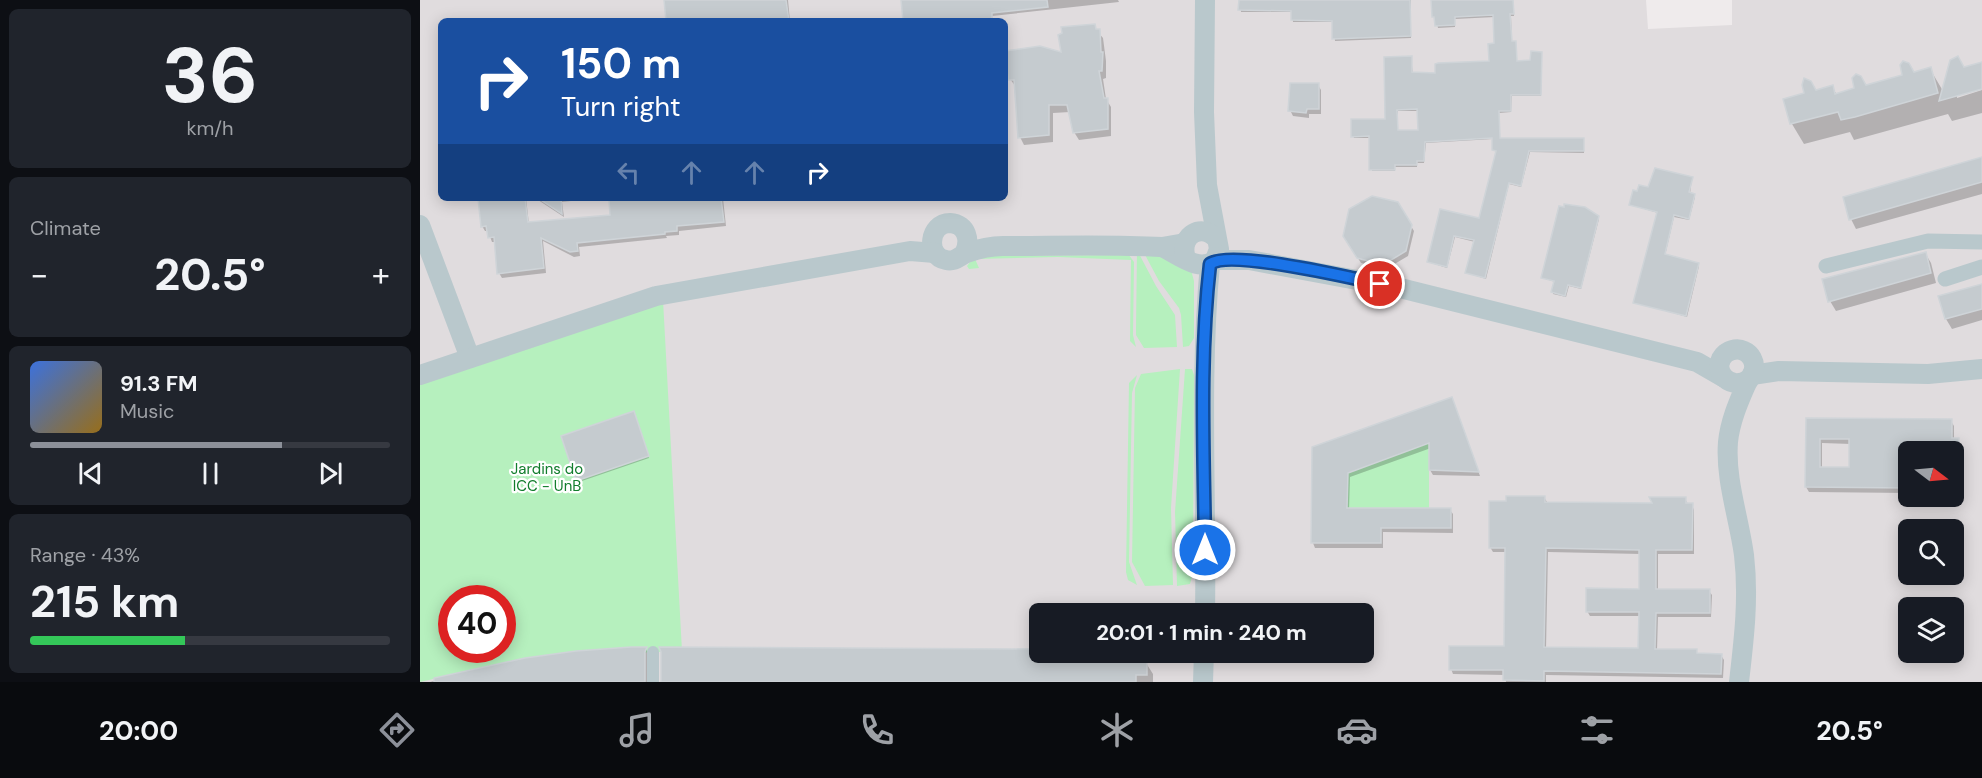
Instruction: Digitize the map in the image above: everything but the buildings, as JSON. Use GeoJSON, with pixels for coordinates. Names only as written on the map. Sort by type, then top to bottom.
{"type":"FeatureCollection","features":[{"type":"Feature","properties":{"kind":"street"},"geometry":{"type":"LineString","coordinates":[[1205,0],[1204,112],[1207,185],[1204,250],[1205,603]]}},
{"type":"Feature","properties":{"kind":"street"},"geometry":{"type":"LineString","coordinates":[[951,223],[962,228],[966,246],[960,257],[950,261],[942,259],[934,244],[940,226],[951,223]]}},
{"type":"Feature","properties":{"kind":"street"},"geometry":{"type":"LineString","coordinates":[[420,225],[471,358]]}},
{"type":"Feature","properties":{"kind":"street"},"geometry":{"type":"LineString","coordinates":[[1827,266],[1928,241],[1982,242]]}},
{"type":"Feature","properties":{"kind":"street"},"geometry":{"type":"LineString","coordinates":[[420,375],[656,296],[910,251],[934,244]]}},
{"type":"Feature","properties":{"kind":"street"},"geometry":{"type":"LineString","coordinates":[[966,246],[1162,247],[1204,250],[1409,290],[1698,362],[1739,384],[1751,371],[1928,374],[1982,369]]}},
{"type":"Feature","properties":{"kind":"street"},"geometry":{"type":"LineString","coordinates":[[1945,279],[1982,267]]}},
{"type":"Feature","properties":{"kind":"street"},"geometry":{"type":"LineString","coordinates":[[1735,411],[1720,366],[1728,352],[1738,349],[1749,354],[1751,371],[1735,411],[1728,441],[1729,468],[1743,551],[1747,597],[1739,682]]}},
{"type":"Feature","properties":{"kind":"street"},"geometry":{"type":"LineString","coordinates":[[1698,362],[1724,356]]}},
{"type":"Feature","properties":{"kind":"street"},"geometry":{"type":"LineString","coordinates":[[653,652],[653,682]]}},
{"type":"Feature","properties":{"kind":"street"},"geometry":{"type":"LineString","coordinates":[[1203,682],[1204,663]]}},
{"type":"Feature","properties":{"kind":"shaded area"},"geometry":{"type":"Polygon","coordinates":[[[420,0],[1646,0],[1648,29],[1732,25],[1732,0],[1982,0],[1982,682],[420,682],[420,0]]]}},
{"type":"Feature","properties":{"kind":"green space"},"geometry":{"type":"Polygon","coordinates":[[[1137,250],[1175,315],[1177,347],[1144,348],[1136,335],[1137,250]]]}},
{"type":"Feature","properties":{"kind":"green space"},"geometry":{"type":"Polygon","coordinates":[[[1143,251],[1170,254],[1191,270],[1194,281],[1194,338],[1189,346],[1183,347],[1179,308],[1159,281],[1143,251]]]}},
{"type":"Feature","properties":{"kind":"green space"},"geometry":{"type":"Polygon","coordinates":[[[1129,255],[1134,262],[1133,335],[1136,347],[1130,341],[1131,260],[1058,257],[975,259],[979,268],[969,269],[967,266],[975,256],[1129,255]]]}},
{"type":"Feature","properties":{"kind":"green space","name":"Jardins do ICC - UnB"},"geometry":{"type":"Polygon","coordinates":[[[663,300],[682,651],[532,657],[516,661],[516,585],[438,585],[438,663],[505,663],[420,682],[420,377],[663,300]]]}},
{"type":"Feature","properties":{"kind":"green space"},"geometry":{"type":"Polygon","coordinates":[[[1180,369],[1171,508],[1173,585],[1145,586],[1132,562],[1135,388],[1141,374],[1180,369]]]}},
{"type":"Feature","properties":{"kind":"green space"},"geometry":{"type":"Polygon","coordinates":[[[1185,369],[1192,369],[1194,375],[1193,573],[1190,584],[1177,586],[1175,512],[1185,369]]]}},
{"type":"Feature","properties":{"kind":"green space"},"geometry":{"type":"Polygon","coordinates":[[[1137,375],[1132,393],[1129,562],[1137,585],[1128,580],[1126,572],[1129,383],[1137,375]]]}},
{"type":"Feature","properties":{"kind":"green space"},"geometry":{"type":"Polygon","coordinates":[[[1429,443],[1429,509],[1347,508],[1348,473],[1429,443]]]}},
{"type":"Feature","properties":{"kind":"route"},"geometry":{"type":"LineString","coordinates":[[1205,550],[1204,362],[1205,309],[1210,264],[1215,260],[1249,260],[1380,284]]}}]}
